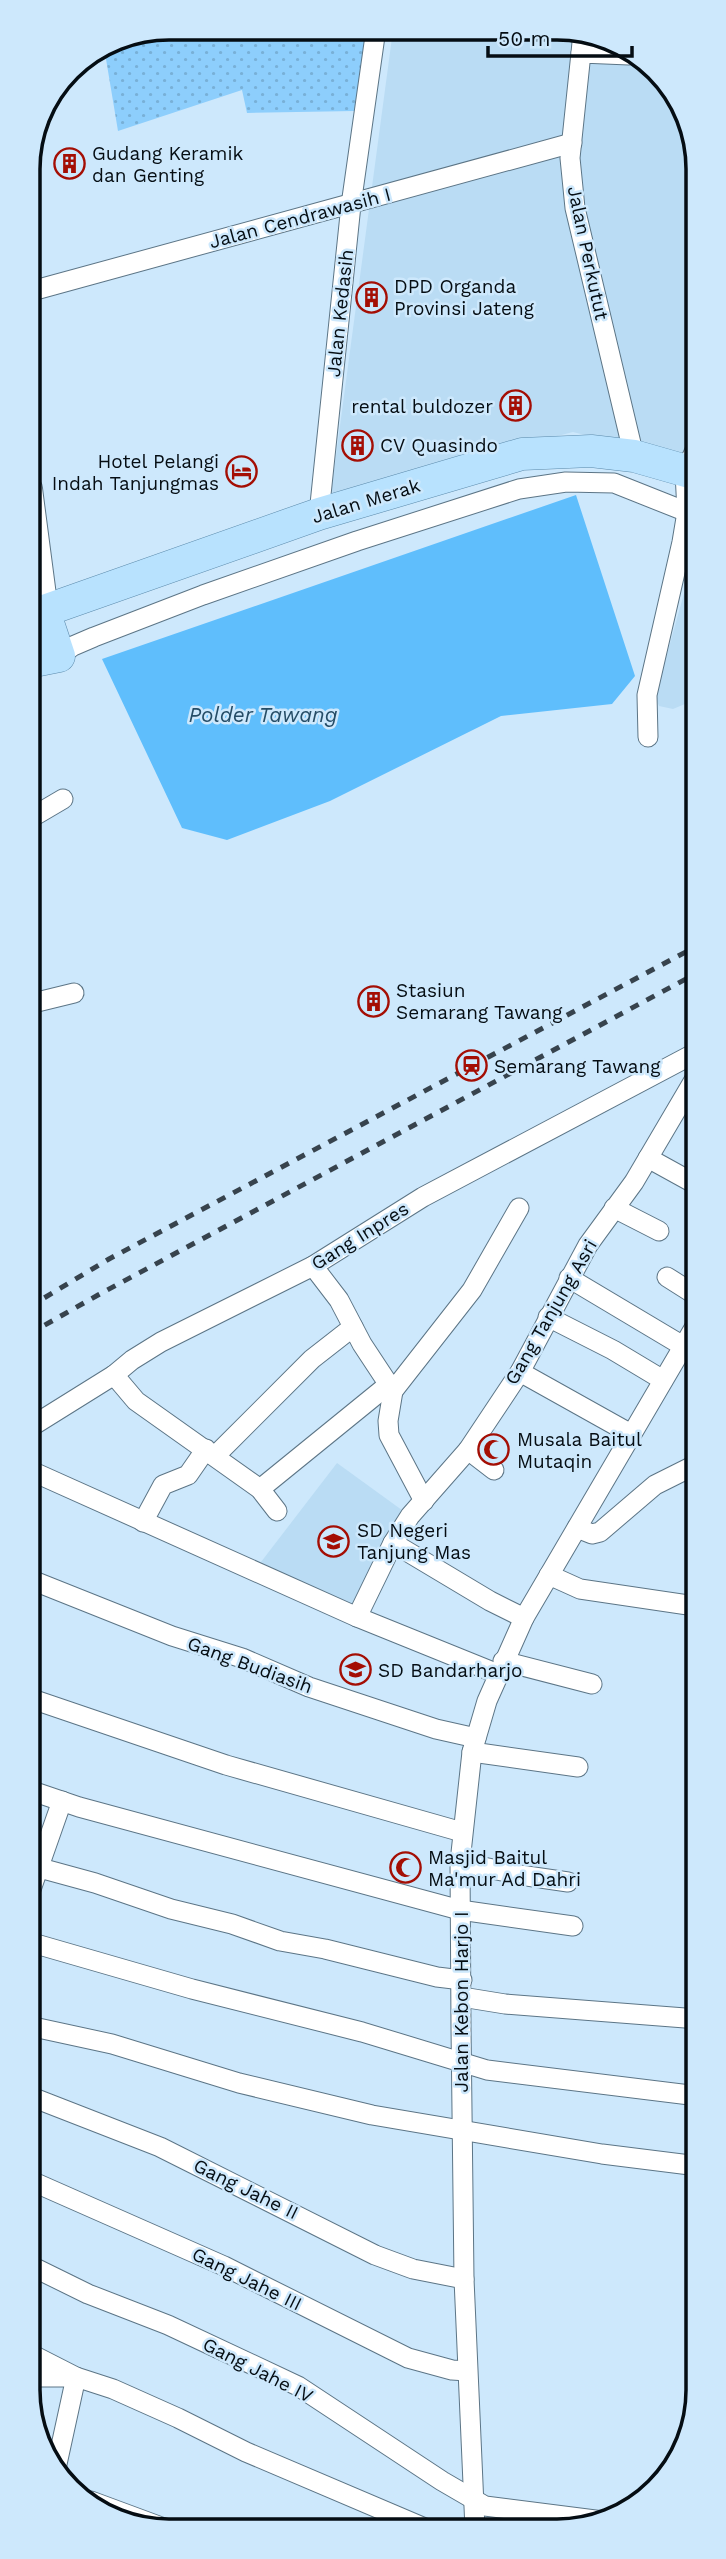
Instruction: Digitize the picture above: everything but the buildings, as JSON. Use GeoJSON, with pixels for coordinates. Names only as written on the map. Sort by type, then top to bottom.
{"type":"FeatureCollection","features":[{"type":"Feature","properties":{"kind":"main road","name":"Jalan Merak"},"geometry":{"type":"LineString","coordinates":[[43,634],[319,514],[522,454],[591,452],[686,463]]}},
{"type":"Feature","properties":{"kind":"main road"},"geometry":{"type":"LineString","coordinates":[[41,613],[43,634]]}},
{"type":"Feature","properties":{"kind":"street","name":"Jalan Kedasih"},"geometry":{"type":"LineString","coordinates":[[319,514],[351,205],[374,40]]}},
{"type":"Feature","properties":{"kind":"street","name":"Jalan Perkutut"},"geometry":{"type":"LineString","coordinates":[[582,43],[570,158],[575,208],[634,456]]}},
{"type":"Feature","properties":{"kind":"street"},"geometry":{"type":"LineString","coordinates":[[581,53],[614,54]]}},
{"type":"Feature","properties":{"kind":"street","name":"Jalan Cendrawasih I"},"geometry":{"type":"LineString","coordinates":[[41,289],[572,143]]}},
{"type":"Feature","properties":{"kind":"street"},"geometry":{"type":"LineString","coordinates":[[43,634],[73,646],[357,541],[519,489],[566,482],[614,483],[686,512]]}},
{"type":"Feature","properties":{"kind":"street"},"geometry":{"type":"LineString","coordinates":[[648,737],[647,695],[686,519]]}},
{"type":"Feature","properties":{"kind":"street"},"geometry":{"type":"LineString","coordinates":[[41,812],[64,799]]}},
{"type":"Feature","properties":{"kind":"street"},"geometry":{"type":"LineString","coordinates":[[41,1001],[74,993]]}},
{"type":"Feature","properties":{"kind":"street","name":"Gang Inpres"},"geometry":{"type":"LineString","coordinates":[[40,1421],[161,1342],[313,1266],[423,1197],[686,1059]]}},
{"type":"Feature","properties":{"kind":"street","name":"Gang Tanjung Asri"},"geometry":{"type":"LineString","coordinates":[[357,1617],[393,1543],[410,1516],[468,1450],[520,1372],[569,1278],[634,1182],[686,1094]]}},
{"type":"Feature","properties":{"kind":"street"},"geometry":{"type":"LineString","coordinates":[[648,1158],[686,1179]]}},
{"type":"Feature","properties":{"kind":"street"},"geometry":{"type":"LineString","coordinates":[[260,1489],[390,1388],[472,1290],[519,1208]]}},
{"type":"Feature","properties":{"kind":"street"},"geometry":{"type":"LineString","coordinates":[[614,1208],[659,1231]]}},
{"type":"Feature","properties":{"kind":"street"},"geometry":{"type":"LineString","coordinates":[[313,1266],[339,1300],[390,1388],[389,1435],[424,1500]]}},
{"type":"Feature","properties":{"kind":"street"},"geometry":{"type":"LineString","coordinates":[[667,1277],[685,1289]]}},
{"type":"Feature","properties":{"kind":"street"},"geometry":{"type":"LineString","coordinates":[[569,1278],[683,1346]]}},
{"type":"Feature","properties":{"kind":"street"},"geometry":{"type":"LineString","coordinates":[[548,1317],[613,1350],[663,1380]]}},
{"type":"Feature","properties":{"kind":"street"},"geometry":{"type":"LineString","coordinates":[[143,1522],[163,1485],[188,1475],[312,1359],[353,1327]]}},
{"type":"Feature","properties":{"kind":"street","name":"Jalan Kebon Harjo I"},"geometry":{"type":"LineString","coordinates":[[475,2519],[464,2279],[460,1910],[462,1832],[474,1745],[487,1701],[524,1618],[685,1343]]}},
{"type":"Feature","properties":{"kind":"street"},"geometry":{"type":"LineString","coordinates":[[520,1372],[631,1434]]}},
{"type":"Feature","properties":{"kind":"street"},"geometry":{"type":"LineString","coordinates":[[114,1375],[136,1401],[260,1489],[277,1511]]}},
{"type":"Feature","properties":{"kind":"street"},"geometry":{"type":"LineString","coordinates":[[468,1450],[494,1470]]}},
{"type":"Feature","properties":{"kind":"street"},"geometry":{"type":"LineString","coordinates":[[577,1528],[592,1534],[600,1532],[655,1485],[685,1470]]}},
{"type":"Feature","properties":{"kind":"street"},"geometry":{"type":"LineString","coordinates":[[40,1476],[357,1617],[501,1667],[592,1684]]}},
{"type":"Feature","properties":{"kind":"street"},"geometry":{"type":"LineString","coordinates":[[393,1543],[469,1589],[524,1618]]}},
{"type":"Feature","properties":{"kind":"street"},"geometry":{"type":"LineString","coordinates":[[549,1575],[580,1589],[685,1605]]}},
{"type":"Feature","properties":{"kind":"street","name":"Gang Budiasih"},"geometry":{"type":"LineString","coordinates":[[40,1584],[172,1636],[242,1658],[309,1687],[436,1729],[474,1745],[579,1768]]}},
{"type":"Feature","properties":{"kind":"street"},"geometry":{"type":"LineString","coordinates":[[40,1702],[226,1765],[462,1832]]}},
{"type":"Feature","properties":{"kind":"street"},"geometry":{"type":"LineString","coordinates":[[40,1794],[460,1910],[573,1926]]}},
{"type":"Feature","properties":{"kind":"street"},"geometry":{"type":"LineString","coordinates":[[40,1851],[62,1801]]}},
{"type":"Feature","properties":{"kind":"street"},"geometry":{"type":"LineString","coordinates":[[460,1862],[568,1882]]}},
{"type":"Feature","properties":{"kind":"street"},"geometry":{"type":"LineString","coordinates":[[40,1869],[95,1883],[171,1909],[232,1924],[280,1941],[437,1977],[505,2004],[685,2018]]}},
{"type":"Feature","properties":{"kind":"street"},"geometry":{"type":"LineString","coordinates":[[40,1945],[191,1989],[362,2032],[461,2063],[521,2076],[685,2095]]}},
{"type":"Feature","properties":{"kind":"street"},"geometry":{"type":"LineString","coordinates":[[40,2028],[112,2044],[239,2083],[372,2115],[462,2132],[685,2164]]}},
{"type":"Feature","properties":{"kind":"street","name":"Gang Jahe II"},"geometry":{"type":"LineString","coordinates":[[40,2100],[160,2147],[375,2255],[413,2269],[464,2279]]}},
{"type":"Feature","properties":{"kind":"street","name":"Gang Jahe III"},"geometry":{"type":"LineString","coordinates":[[40,2185],[224,2266],[408,2358],[452,2370],[467,2371]]}},
{"type":"Feature","properties":{"kind":"street","name":"Gang Jahe IV"},"geometry":{"type":"LineString","coordinates":[[40,2271],[88,2294],[168,2325],[298,2386],[442,2481],[485,2505],[576,2517]]}},
{"type":"Feature","properties":{"kind":"street"},"geometry":{"type":"LineString","coordinates":[[40,2359],[76,2377],[113,2389],[246,2452],[404,2519]]}},
{"type":"Feature","properties":{"kind":"street"},"geometry":{"type":"LineString","coordinates":[[40,2377],[76,2377]]}},
{"type":"Feature","properties":{"kind":"street"},"geometry":{"type":"LineString","coordinates":[[59,2455],[76,2377]]}},
{"type":"Feature","properties":{"kind":"shaded area"},"geometry":{"type":"Polygon","coordinates":[[[169,40],[366,40],[354,111],[247,113],[242,90],[118,131],[106,58],[128,47],[169,40]]]}},
{"type":"Feature","properties":{"kind":"shaded area"},"geometry":{"type":"Polygon","coordinates":[[[392,40],[557,40],[582,43],[606,50],[642,72],[654,84],[672,112],[685,152],[686,460],[573,432],[331,493],[392,40]]]}},
{"type":"Feature","properties":{"kind":"shaded area"},"geometry":{"type":"Polygon","coordinates":[[[686,587],[686,704],[673,709],[659,706],[655,697],[686,587]]]}},
{"type":"Feature","properties":{"kind":"shaded area","name":"SD Negeri Tanjung Mas"},"geometry":{"type":"Polygon","coordinates":[[[337,1463],[406,1513],[359,1612],[261,1562],[337,1463]]]}},
{"type":"Feature","properties":{"kind":"water","name":"Polder Tawang"},"geometry":{"type":"Polygon","coordinates":[[[576,495],[635,676],[612,704],[501,716],[330,801],[227,840],[182,828],[102,659],[576,495]]]}},
{"type":"Feature","properties":{"kind":"railway"},"geometry":{"type":"LineString","coordinates":[[40,1300],[109,1259],[686,952]]}},
{"type":"Feature","properties":{"kind":"railway"},"geometry":{"type":"LineString","coordinates":[[40,1328],[686,979]]}},
{"type":"Feature","properties":{"kind":"place","name":"Gudang Keramik dan Genting"},"geometry":{"type":"Point","coordinates":[69,164]}},
{"type":"Feature","properties":{"kind":"place","name":"DPD Organda Provinsi Jateng"},"geometry":{"type":"Point","coordinates":[371,297]}},
{"type":"Feature","properties":{"kind":"place","name":"rental buldozer"},"geometry":{"type":"Point","coordinates":[516,406]}},
{"type":"Feature","properties":{"kind":"place","name":"CV Quasindo"},"geometry":{"type":"Point","coordinates":[357,445]}},
{"type":"Feature","properties":{"kind":"place","name":"Hotel Pelangi Indah Tanjungmas"},"geometry":{"type":"Point","coordinates":[242,472]}},
{"type":"Feature","properties":{"kind":"place","name":"Stasiun Semarang Tawang"},"geometry":{"type":"Point","coordinates":[373,1001]}},
{"type":"Feature","properties":{"kind":"place","name":"Semarang Tawang"},"geometry":{"type":"Point","coordinates":[471,1066]}},
{"type":"Feature","properties":{"kind":"place","name":"Musala Baitul Mutaqin"},"geometry":{"type":"Point","coordinates":[494,1450]}},
{"type":"Feature","properties":{"kind":"place","name":"SD Negeri Tanjung Mas"},"geometry":{"type":"Point","coordinates":[334,1541]}},
{"type":"Feature","properties":{"kind":"place","name":"SD Bandarharjo"},"geometry":{"type":"Point","coordinates":[355,1670]}},
{"type":"Feature","properties":{"kind":"place","name":"Masjid Baitul Ma'mur Ad Dahri"},"geometry":{"type":"Point","coordinates":[405,1868]}}]}
